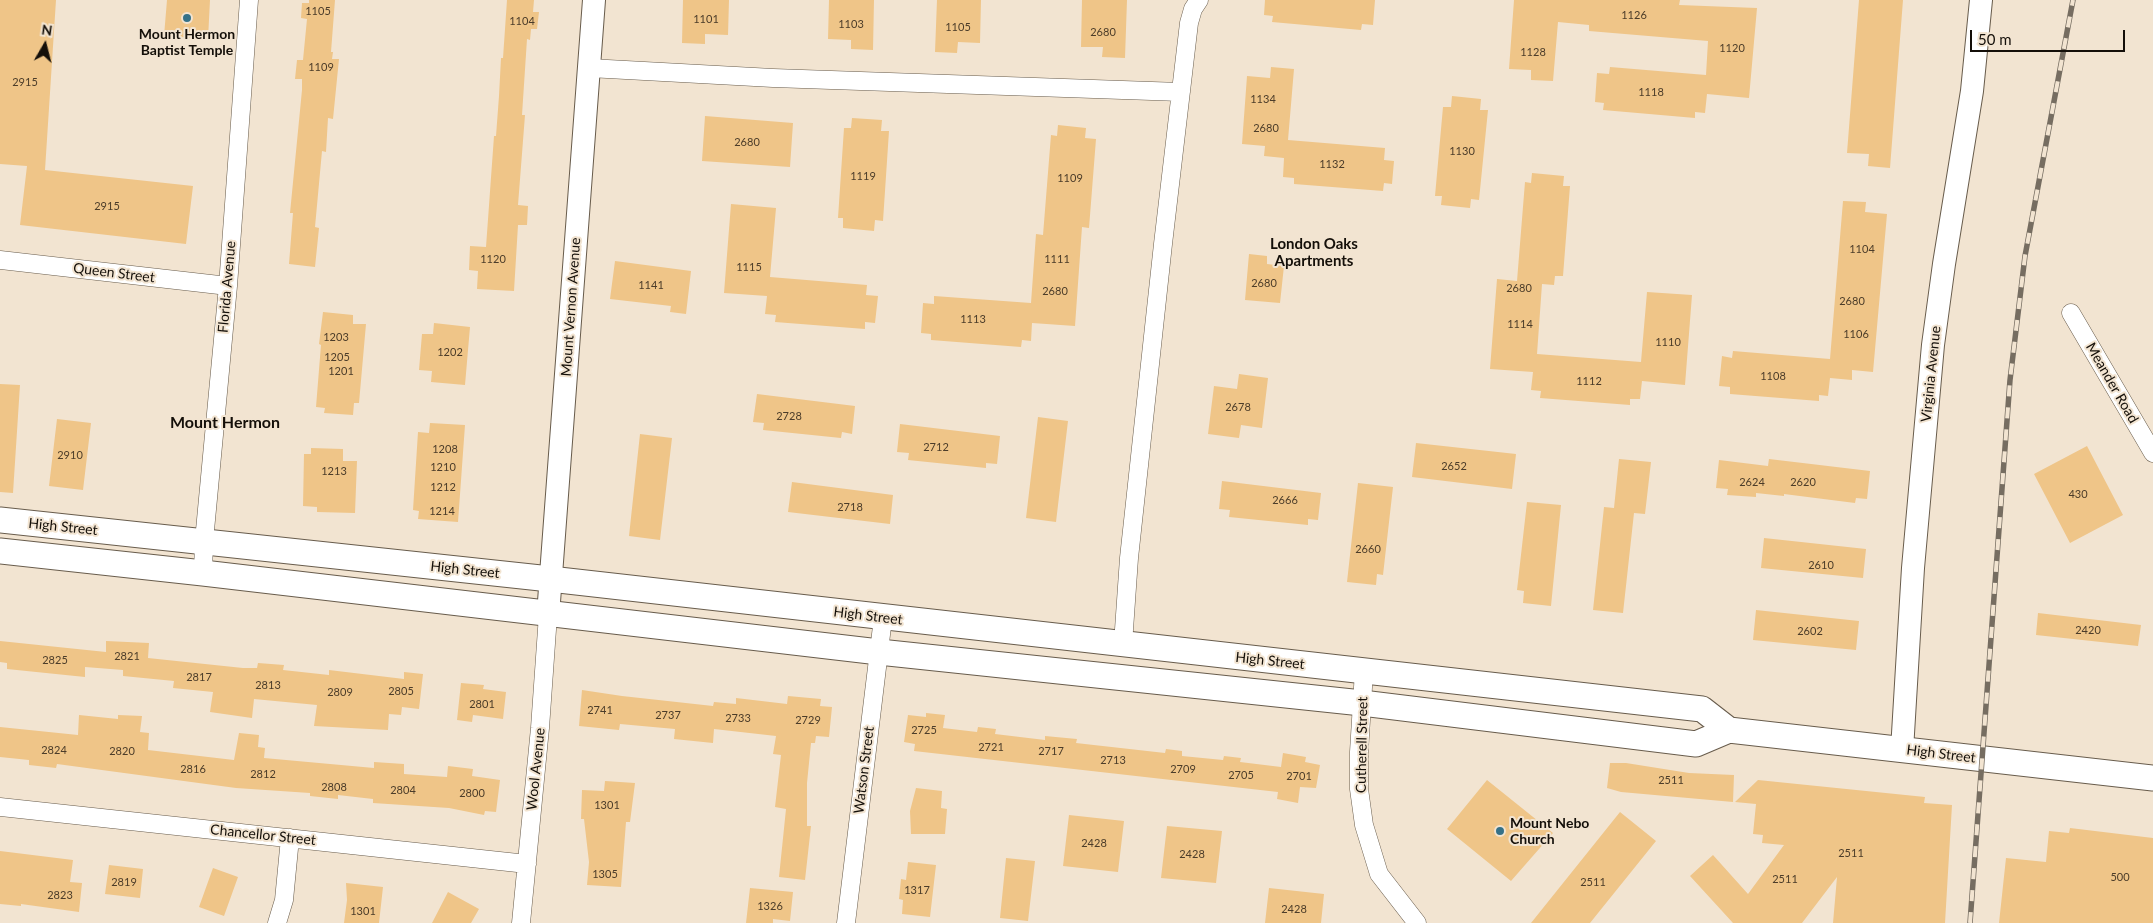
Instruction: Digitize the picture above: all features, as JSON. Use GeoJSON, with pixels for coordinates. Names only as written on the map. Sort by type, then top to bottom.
{"type":"FeatureCollection","features":[{"type":"Feature","properties":{"kind":"main road","name":"High Street"},"geometry":{"type":"LineString","coordinates":[[0,520],[550,579],[1702,709],[1729,730]]}},
{"type":"Feature","properties":{"kind":"main road","name":"High Street"},"geometry":{"type":"LineString","coordinates":[[0,551],[879,652],[1362,703],[1696,744],[1729,730],[2153,778]]}},
{"type":"Feature","properties":{"kind":"street","name":"Florida Avenue"},"geometry":{"type":"LineString","coordinates":[[203,573],[204,541],[228,286],[249,0]]}},
{"type":"Feature","properties":{"kind":"street","name":"Mount Vernon Avenue"},"geometry":{"type":"LineString","coordinates":[[548,614],[594,0]]}},
{"type":"Feature","properties":{"kind":"street"},"geometry":{"type":"LineString","coordinates":[[1123,644],[1130,548],[1189,23],[1193,9],[1199,0]]}},
{"type":"Feature","properties":{"kind":"street","name":"Virginia Avenue"},"geometry":{"type":"LineString","coordinates":[[1902,750],[1914,568],[1933,344],[1972,90],[1981,0]]}},
{"type":"Feature","properties":{"kind":"street"},"geometry":{"type":"LineString","coordinates":[[589,68],[773,78],[1181,92]]}},
{"type":"Feature","properties":{"kind":"street","name":"Queen Street"},"geometry":{"type":"LineString","coordinates":[[0,260],[228,286]]}},
{"type":"Feature","properties":{"kind":"street","name":"Meander Road"},"geometry":{"type":"LineString","coordinates":[[2071,314],[2153,454]]}},
{"type":"Feature","properties":{"kind":"street","name":"Wool Avenue"},"geometry":{"type":"LineString","coordinates":[[520,923],[540,728],[548,614]]}},
{"type":"Feature","properties":{"kind":"street","name":"Watson Street"},"geometry":{"type":"LineString","coordinates":[[846,923],[883,618]]}},
{"type":"Feature","properties":{"kind":"street","name":"Cutherell Street"},"geometry":{"type":"LineString","coordinates":[[1364,671],[1359,789],[1364,825],[1379,874],[1417,923]]}},
{"type":"Feature","properties":{"kind":"street","name":"Chancellor Street"},"geometry":{"type":"LineString","coordinates":[[0,807],[527,864]]}},
{"type":"Feature","properties":{"kind":"street"},"geometry":{"type":"LineString","coordinates":[[277,923],[284,900],[290,838]]}},
{"type":"Feature","properties":{"kind":"building"},"geometry":{"type":"Polygon","coordinates":[[[0,0],[56,0],[45,170],[193,186],[186,244],[20,225],[27,166],[0,164],[0,0]]]}},
{"type":"Feature","properties":{"kind":"building","name":"Mount Hermon Baptist Temple"},"geometry":{"type":"Polygon","coordinates":[[[167,0],[210,0],[208,39],[164,36],[167,0]]]}},
{"type":"Feature","properties":{"kind":"building"},"geometry":{"type":"Polygon","coordinates":[[[309,0],[335,0],[331,52],[333,52],[332,59],[339,59],[333,119],[328,118],[326,152],[322,151],[315,227],[319,228],[315,267],[289,264],[293,213],[290,213],[302,90],[302,79],[295,79],[297,60],[303,60],[307,19],[301,18],[302,3],[309,3],[309,0]]]}},
{"type":"Feature","properties":{"kind":"building"},"geometry":{"type":"Polygon","coordinates":[[[507,0],[534,0],[533,12],[539,12],[537,29],[531,29],[530,40],[527,39],[522,115],[525,115],[518,205],[528,206],[527,225],[518,225],[514,291],[477,289],[478,271],[469,270],[470,246],[486,247],[507,0]]]}},
{"type":"Feature","properties":{"kind":"building"},"geometry":{"type":"Polygon","coordinates":[[[683,0],[729,0],[728,35],[705,34],[705,44],[682,43],[683,0]]]}},
{"type":"Feature","properties":{"kind":"building"},"geometry":{"type":"Polygon","coordinates":[[[829,0],[874,0],[873,50],[851,49],[851,40],[828,39],[829,0]]]}},
{"type":"Feature","properties":{"kind":"building"},"geometry":{"type":"Polygon","coordinates":[[[937,0],[981,0],[980,43],[958,42],[957,53],[935,52],[937,0]]]}},
{"type":"Feature","properties":{"kind":"building"},"geometry":{"type":"Polygon","coordinates":[[[1082,0],[1127,0],[1125,58],[1102,57],[1103,47],[1081,47],[1082,0]]]}},
{"type":"Feature","properties":{"kind":"building"},"geometry":{"type":"Polygon","coordinates":[[[1265,0],[1375,0],[1373,25],[1362,24],[1361,30],[1272,22],[1273,16],[1264,15],[1265,0]]]}},
{"type":"Feature","properties":{"kind":"building"},"geometry":{"type":"Polygon","coordinates":[[[1514,0],[1680,0],[1679,5],[1757,8],[1749,98],[1707,94],[1705,113],[1695,112],[1695,118],[1603,110],[1604,103],[1595,102],[1597,73],[1609,74],[1610,67],[1706,75],[1708,41],[1589,31],[1589,25],[1558,22],[1553,81],[1531,80],[1531,70],[1509,69],[1514,0]]]}},
{"type":"Feature","properties":{"kind":"building"},"geometry":{"type":"Polygon","coordinates":[[[1859,0],[1903,0],[1890,168],[1868,166],[1869,154],[1847,153],[1859,0]]]}},
{"type":"Feature","properties":{"kind":"building"},"geometry":{"type":"Polygon","coordinates":[[[1271,67],[1294,69],[1288,140],[1385,148],[1384,160],[1394,161],[1392,184],[1384,183],[1383,191],[1294,184],[1294,178],[1283,177],[1284,158],[1264,156],[1265,146],[1242,144],[1247,76],[1270,78],[1271,67]]]}},
{"type":"Feature","properties":{"kind":"building"},"geometry":{"type":"Polygon","coordinates":[[[1452,96],[1481,99],[1480,110],[1488,110],[1479,200],[1471,199],[1470,208],[1441,205],[1442,196],[1435,196],[1443,107],[1451,107],[1452,96]]]}},
{"type":"Feature","properties":{"kind":"building"},"geometry":{"type":"Polygon","coordinates":[[[705,116],[793,123],[790,167],[702,161],[705,116]]]}},
{"type":"Feature","properties":{"kind":"building"},"geometry":{"type":"Polygon","coordinates":[[[852,118],[882,120],[881,131],[889,131],[883,221],[875,220],[874,231],[843,228],[843,218],[838,218],[844,128],[851,128],[852,118]]]}},
{"type":"Feature","properties":{"kind":"building"},"geometry":{"type":"Polygon","coordinates":[[[1058,125],[1086,128],[1085,138],[1096,139],[1089,228],[1082,227],[1075,326],[1032,323],[1031,341],[1022,340],[1021,347],[931,340],[931,334],[921,333],[923,303],[934,304],[934,296],[1031,303],[1036,234],[1043,235],[1051,135],[1057,136],[1058,125]]]}},
{"type":"Feature","properties":{"kind":"building"},"geometry":{"type":"Polygon","coordinates":[[[1532,173],[1564,176],[1563,186],[1570,186],[1563,276],[1555,276],[1554,285],[1542,284],[1537,354],[1641,362],[1647,292],[1692,295],[1685,385],[1642,381],[1640,399],[1630,399],[1630,405],[1540,398],[1541,391],[1531,390],[1533,372],[1490,369],[1497,279],[1517,281],[1525,182],[1531,183],[1532,173]]]}},
{"type":"Feature","properties":{"kind":"building"},"geometry":{"type":"Polygon","coordinates":[[[1843,201],[1866,202],[1865,212],[1887,214],[1873,372],[1852,370],[1852,380],[1830,378],[1828,396],[1819,395],[1819,401],[1730,394],[1730,387],[1719,386],[1722,356],[1732,358],[1733,351],[1830,359],[1843,201]]]}},
{"type":"Feature","properties":{"kind":"building"},"geometry":{"type":"Polygon","coordinates":[[[731,204],[776,208],[770,277],[867,285],[866,295],[878,296],[875,323],[865,322],[865,329],[775,322],[776,315],[765,314],[767,296],[724,293],[731,204]]]}},
{"type":"Feature","properties":{"kind":"building"},"geometry":{"type":"Polygon","coordinates":[[[1249,254],[1267,256],[1267,264],[1284,266],[1280,303],[1245,300],[1249,254]]]}},
{"type":"Feature","properties":{"kind":"building"},"geometry":{"type":"Polygon","coordinates":[[[615,261],[691,271],[686,314],[670,312],[671,306],[610,299],[615,261]]]}},
{"type":"Feature","properties":{"kind":"building"},"geometry":{"type":"Polygon","coordinates":[[[323,312],[353,315],[353,324],[366,324],[359,403],[354,403],[353,415],[324,413],[325,408],[316,407],[321,345],[319,344],[323,312]]]}},
{"type":"Feature","properties":{"kind":"building"},"geometry":{"type":"Polygon","coordinates":[[[434,323],[470,327],[465,385],[431,382],[432,371],[419,370],[422,334],[433,334],[434,323]]]}},
{"type":"Feature","properties":{"kind":"building"},"geometry":{"type":"Polygon","coordinates":[[[1239,374],[1268,378],[1262,428],[1241,425],[1239,438],[1208,434],[1214,386],[1237,389],[1239,374]]]}},
{"type":"Feature","properties":{"kind":"building"},"geometry":{"type":"Polygon","coordinates":[[[0,384],[20,385],[13,493],[0,492],[0,384]]]}},
{"type":"Feature","properties":{"kind":"building"},"geometry":{"type":"Polygon","coordinates":[[[757,394],[855,406],[852,434],[842,432],[841,438],[763,430],[764,423],[753,422],[757,394]]]}},
{"type":"Feature","properties":{"kind":"building"},"geometry":{"type":"Polygon","coordinates":[[[1038,417],[1068,421],[1056,522],[1026,518],[1038,417]]]}},
{"type":"Feature","properties":{"kind":"building"},"geometry":{"type":"Polygon","coordinates":[[[57,419],[91,423],[83,490],[49,486],[57,419]]]}},
{"type":"Feature","properties":{"kind":"building"},"geometry":{"type":"Polygon","coordinates":[[[430,423],[465,425],[458,522],[418,519],[419,511],[413,510],[418,432],[429,433],[430,423]]]}},
{"type":"Feature","properties":{"kind":"building"},"geometry":{"type":"Polygon","coordinates":[[[900,424],[1000,436],[997,464],[986,463],[986,468],[908,460],[909,453],[897,452],[900,424]]]}},
{"type":"Feature","properties":{"kind":"building"},"geometry":{"type":"Polygon","coordinates":[[[640,434],[672,438],[660,540],[629,536],[640,434]]]}},
{"type":"Feature","properties":{"kind":"building"},"geometry":{"type":"Polygon","coordinates":[[[1416,443],[1516,454],[1512,489],[1412,477],[1416,443]]]}},
{"type":"Feature","properties":{"kind":"building"},"geometry":{"type":"Polygon","coordinates":[[[2087,446],[2123,515],[2070,543],[2034,474],[2087,446]]]}},
{"type":"Feature","properties":{"kind":"building"},"geometry":{"type":"Polygon","coordinates":[[[311,448],[343,449],[343,461],[357,461],[355,513],[317,512],[317,507],[303,506],[304,454],[311,454],[311,448]]]}},
{"type":"Feature","properties":{"kind":"building"},"geometry":{"type":"Polygon","coordinates":[[[1619,459],[1651,462],[1645,514],[1634,513],[1623,613],[1593,610],[1604,507],[1614,508],[1619,459]]]}},
{"type":"Feature","properties":{"kind":"building"},"geometry":{"type":"Polygon","coordinates":[[[1769,459],[1870,471],[1867,499],[1856,498],[1855,503],[1784,494],[1784,496],[1756,493],[1756,497],[1727,495],[1728,489],[1716,488],[1719,460],[1768,466],[1769,459]]]}},
{"type":"Feature","properties":{"kind":"building"},"geometry":{"type":"Polygon","coordinates":[[[1222,481],[1321,493],[1318,520],[1308,519],[1308,525],[1229,517],[1230,510],[1219,509],[1222,481]]]}},
{"type":"Feature","properties":{"kind":"building"},"geometry":{"type":"Polygon","coordinates":[[[792,482],[893,495],[890,524],[788,512],[792,482]]]}},
{"type":"Feature","properties":{"kind":"building"},"geometry":{"type":"Polygon","coordinates":[[[1358,483],[1393,487],[1383,575],[1377,574],[1376,585],[1347,582],[1358,483]]]}},
{"type":"Feature","properties":{"kind":"building"},"geometry":{"type":"Polygon","coordinates":[[[1527,502],[1561,505],[1551,606],[1523,603],[1524,591],[1517,590],[1527,502]]]}},
{"type":"Feature","properties":{"kind":"building"},"geometry":{"type":"Polygon","coordinates":[[[1764,538],[1866,549],[1863,578],[1761,568],[1764,538]]]}},
{"type":"Feature","properties":{"kind":"building"},"geometry":{"type":"Polygon","coordinates":[[[1756,610],[1859,621],[1856,650],[1753,640],[1756,610]]]}},
{"type":"Feature","properties":{"kind":"building"},"geometry":{"type":"Polygon","coordinates":[[[2038,613],[2141,625],[2138,646],[2036,635],[2038,613]]]}},
{"type":"Feature","properties":{"kind":"building"},"geometry":{"type":"Polygon","coordinates":[[[0,641],[106,652],[106,641],[149,643],[148,658],[243,668],[257,668],[258,663],[284,665],[283,670],[329,675],[329,670],[404,679],[404,672],[423,674],[419,709],[402,707],[401,715],[389,714],[388,730],[314,726],[317,705],[254,699],[252,718],[210,712],[213,692],[173,688],[174,681],[123,676],[123,670],[85,667],[85,677],[7,669],[7,663],[0,662],[0,641]]]}},
{"type":"Feature","properties":{"kind":"building"},"geometry":{"type":"Polygon","coordinates":[[[461,683],[484,685],[483,689],[506,692],[503,719],[473,715],[472,722],[457,720],[461,683]]]}},
{"type":"Feature","properties":{"kind":"building"},"geometry":{"type":"Polygon","coordinates":[[[582,690],[713,706],[714,702],[736,704],[736,698],[787,704],[788,696],[821,699],[820,706],[832,707],[829,737],[816,736],[815,743],[811,743],[807,783],[807,826],[811,826],[805,880],[779,877],[786,809],[775,807],[781,755],[773,754],[776,736],[714,729],[713,743],[674,739],[675,729],[620,724],[619,730],[579,726],[582,690]]]}},
{"type":"Feature","properties":{"kind":"building"},"geometry":{"type":"Polygon","coordinates":[[[926,713],[945,715],[943,728],[977,732],[978,727],[996,729],[995,734],[1045,740],[1045,736],[1077,739],[1076,743],[1165,753],[1166,749],[1182,751],[1182,756],[1223,760],[1224,756],[1241,758],[1240,762],[1281,767],[1283,753],[1306,757],[1305,762],[1320,765],[1316,788],[1300,787],[1298,803],[1277,799],[1278,792],[914,751],[915,744],[904,742],[908,715],[926,717],[926,713]]]}},
{"type":"Feature","properties":{"kind":"building"},"geometry":{"type":"Polygon","coordinates":[[[79,715],[118,719],[118,715],[142,716],[140,732],[149,733],[148,750],[234,760],[239,733],[259,735],[258,747],[265,748],[264,758],[374,768],[374,762],[404,764],[404,774],[447,777],[448,766],[473,769],[472,776],[500,780],[496,812],[485,811],[484,815],[449,808],[373,803],[373,799],[338,795],[338,799],[310,796],[310,793],[236,788],[57,764],[56,768],[29,765],[29,760],[0,757],[0,727],[78,735],[79,715]]]}},
{"type":"Feature","properties":{"kind":"building"},"geometry":{"type":"Polygon","coordinates":[[[1610,763],[1626,763],[1689,773],[1734,775],[1733,802],[1621,792],[1607,788],[1610,763]]]}},
{"type":"Feature","properties":{"kind":"building","name":"Mount Nebo Church"},"geometry":{"type":"Polygon","coordinates":[[[1487,780],[1553,833],[1511,881],[1447,829],[1487,780]]]}},
{"type":"Feature","properties":{"kind":"building"},"geometry":{"type":"Polygon","coordinates":[[[1758,780],[1925,797],[1924,803],[1952,805],[1945,923],[1833,923],[1837,877],[1802,923],[1733,923],[1690,876],[1713,855],[1748,894],[1784,845],[1762,843],[1763,835],[1753,834],[1756,804],[1735,802],[1758,780]]]}},
{"type":"Feature","properties":{"kind":"building"},"geometry":{"type":"Polygon","coordinates":[[[605,781],[635,783],[630,822],[626,822],[621,887],[587,885],[589,862],[584,819],[581,819],[582,790],[604,791],[605,781]]]}},
{"type":"Feature","properties":{"kind":"building"},"geometry":{"type":"Polygon","coordinates":[[[916,788],[942,791],[941,808],[947,809],[945,834],[911,834],[910,811],[916,788]]]}},
{"type":"Feature","properties":{"kind":"building"},"geometry":{"type":"Polygon","coordinates":[[[1620,812],[1656,841],[1590,923],[1531,923],[1620,812]]]}},
{"type":"Feature","properties":{"kind":"building"},"geometry":{"type":"Polygon","coordinates":[[[1069,815],[1124,821],[1118,872],[1063,866],[1069,815]]]}},
{"type":"Feature","properties":{"kind":"building"},"geometry":{"type":"Polygon","coordinates":[[[1167,826],[1222,831],[1216,883],[1161,878],[1167,826]]]}},
{"type":"Feature","properties":{"kind":"building"},"geometry":{"type":"Polygon","coordinates":[[[2070,828],[2153,838],[2153,923],[1999,923],[2006,858],[2046,862],[2049,831],[2069,833],[2070,828]]]}},
{"type":"Feature","properties":{"kind":"building"},"geometry":{"type":"Polygon","coordinates":[[[0,851],[73,860],[70,882],[82,883],[79,912],[21,904],[21,906],[0,904],[0,851]]]}},
{"type":"Feature","properties":{"kind":"building"},"geometry":{"type":"Polygon","coordinates":[[[1006,858],[1035,861],[1028,921],[1000,918],[1006,858]]]}},
{"type":"Feature","properties":{"kind":"building"},"geometry":{"type":"Polygon","coordinates":[[[908,862],[936,865],[930,917],[902,914],[903,900],[899,899],[901,879],[906,880],[908,862]]]}},
{"type":"Feature","properties":{"kind":"building"},"geometry":{"type":"Polygon","coordinates":[[[109,865],[143,869],[140,898],[105,894],[109,865]]]}},
{"type":"Feature","properties":{"kind":"building"},"geometry":{"type":"Polygon","coordinates":[[[213,868],[238,877],[224,916],[199,907],[213,868]]]}},
{"type":"Feature","properties":{"kind":"building"},"geometry":{"type":"Polygon","coordinates":[[[346,883],[383,887],[379,923],[344,923],[347,900],[346,883]]]}},
{"type":"Feature","properties":{"kind":"building"},"geometry":{"type":"Polygon","coordinates":[[[750,888],[793,892],[790,921],[773,919],[773,923],[746,923],[750,888]]]}},
{"type":"Feature","properties":{"kind":"building"},"geometry":{"type":"Polygon","coordinates":[[[1269,888],[1324,894],[1321,923],[1265,923],[1269,888]]]}},
{"type":"Feature","properties":{"kind":"building"},"geometry":{"type":"Polygon","coordinates":[[[448,892],[479,909],[471,923],[432,923],[448,892]]]}},
{"type":"Feature","properties":{"kind":"railway"},"geometry":{"type":"LineString","coordinates":[[1970,923],[2010,380],[2025,256],[2073,0]]}},
{"type":"Feature","properties":{"kind":"place","name":"Mount Hermon Baptist Temple"},"geometry":{"type":"Point","coordinates":[187,18]}},
{"type":"Feature","properties":{"kind":"place","name":"Mount Nebo Church"},"geometry":{"type":"Point","coordinates":[1500,831]}},
{"type":"Feature","properties":{"kind":"district","name":"London Oaks Apartments"},"geometry":{"type":"Point","coordinates":[1314,252]}},
{"type":"Feature","properties":{"kind":"district","name":"Mount Hermon"},"geometry":{"type":"Point","coordinates":[225,423]}}]}
